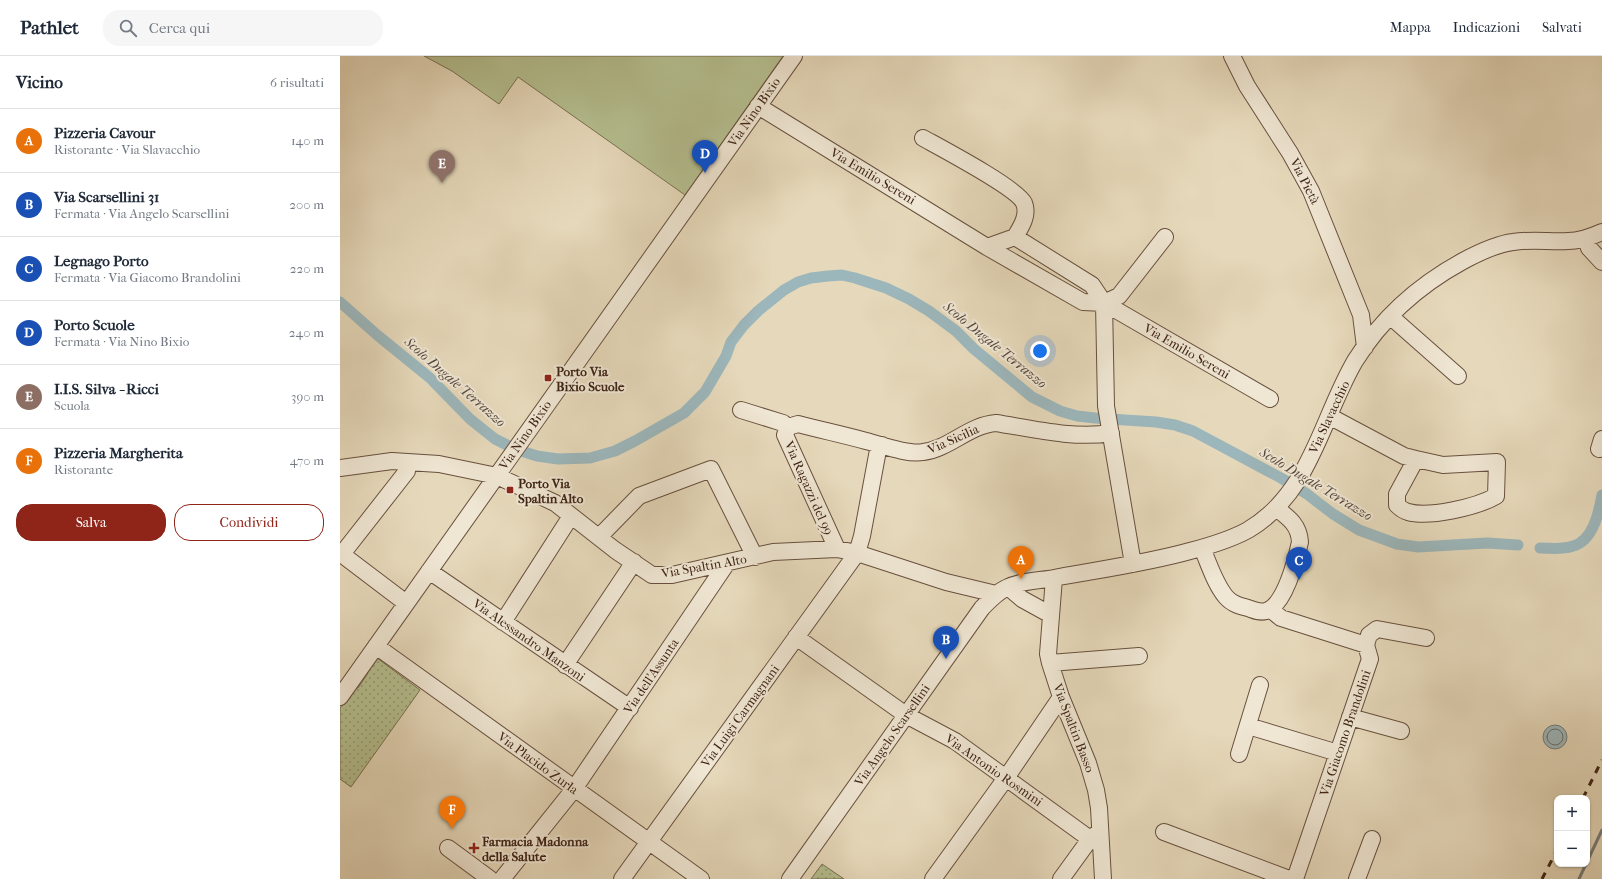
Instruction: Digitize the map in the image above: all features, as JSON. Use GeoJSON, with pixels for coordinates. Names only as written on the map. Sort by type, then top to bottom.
{"type":"FeatureCollection","features":[{"type":"Feature","properties":{"kind":"street","name":"Via Nino Bixio"},"geometry":{"type":"LineString","coordinates":[[340,697],[346,676],[376,646],[794,56]]}},
{"type":"Feature","properties":{"kind":"street","name":"Via Pietà"},"geometry":{"type":"LineString","coordinates":[[1232,56],[1247,86],[1290,153],[1311,191],[1361,315],[1365,347]]}},
{"type":"Feature","properties":{"kind":"street","name":"Via Emilio Sereni"},"geometry":{"type":"LineString","coordinates":[[758,106],[987,247],[1083,302],[1104,303]]}},
{"type":"Feature","properties":{"kind":"street"},"geometry":{"type":"LineString","coordinates":[[923,138],[1010,189],[1024,202],[1026,215],[1015,237],[987,247]]}},
{"type":"Feature","properties":{"kind":"street","name":"Via Slavacchio"},"geometry":{"type":"LineString","coordinates":[[1002,590],[1025,582],[1167,558],[1202,548],[1244,532],[1266,518],[1287,496],[1300,476],[1321,437],[1329,416],[1355,362],[1388,318],[1405,300],[1462,262],[1488,249],[1513,242],[1570,241],[1586,238],[1602,232]]}},
{"type":"Feature","properties":{"kind":"street","name":"Via Emilio Sereni"},"geometry":{"type":"LineString","coordinates":[[1015,237],[1092,286],[1104,303],[1270,399]]}},
{"type":"Feature","properties":{"kind":"street"},"geometry":{"type":"LineString","coordinates":[[1133,564],[1106,406],[1104,303],[1119,296],[1166,238]]}},
{"type":"Feature","properties":{"kind":"street"},"geometry":{"type":"LineString","coordinates":[[1586,238],[1589,248],[1602,262]]}},
{"type":"Feature","properties":{"kind":"street"},"geometry":{"type":"LineString","coordinates":[[1361,315],[1388,318],[1458,376]]}},
{"type":"Feature","properties":{"kind":"street","name":"Via Ragazzi del 99"},"geometry":{"type":"LineString","coordinates":[[741,410],[784,423],[788,427]]}},
{"type":"Feature","properties":{"kind":"street"},"geometry":{"type":"LineString","coordinates":[[1329,416],[1404,456],[1416,460],[1443,465],[1498,462],[1496,496],[1487,501],[1468,507],[1442,512],[1421,514],[1407,512],[1397,505],[1397,494],[1416,460]]}},
{"type":"Feature","properties":{"kind":"street","name":"Via Sicilia"},"geometry":{"type":"LineString","coordinates":[[882,445],[923,453],[937,448],[983,425],[996,423],[1046,431],[1095,436],[1110,430]]}},
{"type":"Feature","properties":{"kind":"street","name":"Via Ragazzi del 99"},"geometry":{"type":"LineString","coordinates":[[788,427],[798,424],[882,445]]}},
{"type":"Feature","properties":{"kind":"street","name":"Via Ragazzi del 99"},"geometry":{"type":"LineString","coordinates":[[788,427],[785,435],[837,549]]}},
{"type":"Feature","properties":{"kind":"street"},"geometry":{"type":"LineString","coordinates":[[856,438],[865,448],[875,469]]}},
{"type":"Feature","properties":{"kind":"street"},"geometry":{"type":"LineString","coordinates":[[857,552],[862,536],[878,450],[882,445]]}},
{"type":"Feature","properties":{"kind":"street","name":"Via Spaltin Alto"},"geometry":{"type":"LineString","coordinates":[[340,468],[379,462],[408,462],[439,464],[497,476],[555,503],[652,575],[672,575],[773,552],[837,549],[857,552],[946,582],[1002,590]]}},
{"type":"Feature","properties":{"kind":"street"},"geometry":{"type":"LineString","coordinates":[[406,603],[341,553],[407,471],[408,462]]}},
{"type":"Feature","properties":{"kind":"street"},"geometry":{"type":"LineString","coordinates":[[599,537],[639,496],[711,469],[755,556]]}},
{"type":"Feature","properties":{"kind":"street"},"geometry":{"type":"LineString","coordinates":[[1202,548],[1222,592],[1228,599],[1236,605],[1258,612],[1270,609],[1283,594],[1300,542],[1297,527],[1276,508]]}},
{"type":"Feature","properties":{"kind":"street"},"geometry":{"type":"LineString","coordinates":[[503,622],[571,516]]}},
{"type":"Feature","properties":{"kind":"street","name":"Via Luigi Carmagnani"},"geometry":{"type":"LineString","coordinates":[[622,879],[857,552]]}},
{"type":"Feature","properties":{"kind":"street"},"geometry":{"type":"LineString","coordinates":[[564,665],[634,562]]}},
{"type":"Feature","properties":{"kind":"street","name":"Via dell'Assunta"},"geometry":{"type":"LineString","coordinates":[[502,879],[574,789],[727,563]]}},
{"type":"Feature","properties":{"kind":"street","name":"Via Alessandro Manzoni"},"geometry":{"type":"LineString","coordinates":[[429,571],[564,665],[630,708]]}},
{"type":"Feature","properties":{"kind":"street","name":"Via Spaltin Basso"},"geometry":{"type":"LineString","coordinates":[[1054,578],[1048,654],[1061,697],[1088,763],[1096,790],[1099,808],[1095,836],[1103,879]]}},
{"type":"Feature","properties":{"kind":"street"},"geometry":{"type":"LineString","coordinates":[[1002,590],[1022,599],[1050,615]]}},
{"type":"Feature","properties":{"kind":"street","name":"Via Angelo Scarsellini"},"geometry":{"type":"LineString","coordinates":[[790,879],[982,608],[1002,590]]}},
{"type":"Feature","properties":{"kind":"street"},"geometry":{"type":"LineString","coordinates":[[1270,609],[1281,618],[1366,646],[1369,635],[1377,629],[1426,638]]}},
{"type":"Feature","properties":{"kind":"street","name":"Via Antonio Rosmini"},"geometry":{"type":"LineString","coordinates":[[796,637],[906,715],[955,741],[1006,778],[1095,836]]}},
{"type":"Feature","properties":{"kind":"street","name":"Via Placido Zurla"},"geometry":{"type":"LineString","coordinates":[[376,646],[701,879]]}},
{"type":"Feature","properties":{"kind":"street","name":"Via Giacomo Brandolini"},"geometry":{"type":"LineString","coordinates":[[1295,879],[1370,659],[1366,646]]}},
{"type":"Feature","properties":{"kind":"street"},"geometry":{"type":"LineString","coordinates":[[1050,664],[1139,656]]}},
{"type":"Feature","properties":{"kind":"street"},"geometry":{"type":"LineString","coordinates":[[1239,754],[1260,685]]}},
{"type":"Feature","properties":{"kind":"street"},"geometry":{"type":"LineString","coordinates":[[933,879],[1006,778],[1061,697]]}},
{"type":"Feature","properties":{"kind":"street"},"geometry":{"type":"LineString","coordinates":[[1350,717],[1401,731]]}},
{"type":"Feature","properties":{"kind":"street"},"geometry":{"type":"LineString","coordinates":[[1248,726],[1338,753]]}},
{"type":"Feature","properties":{"kind":"street"},"geometry":{"type":"LineString","coordinates":[[1164,832],[1289,879]]}},
{"type":"Feature","properties":{"kind":"street"},"geometry":{"type":"LineString","coordinates":[[1061,879],[1095,836]]}},
{"type":"Feature","properties":{"kind":"street"},"geometry":{"type":"LineString","coordinates":[[1358,879],[1372,839]]}},
{"type":"Feature","properties":{"kind":"street"},"geometry":{"type":"LineString","coordinates":[[448,848],[490,879]]}},
{"type":"Feature","properties":{"kind":"green space"},"geometry":{"type":"Polygon","coordinates":[[[424,56],[783,56],[685,195],[518,77],[499,104],[452,71],[424,56]]]}},
{"type":"Feature","properties":{"kind":"green space"},"geometry":{"type":"Polygon","coordinates":[[[377,658],[420,690],[351,787],[340,779],[340,708],[355,687],[358,688],[368,673],[367,671],[377,658]]]}},
{"type":"Feature","properties":{"kind":"green space"},"geometry":{"type":"Polygon","coordinates":[[[822,864],[844,879],[811,879],[822,864]]]}},
{"type":"Feature","properties":{"kind":"water"},"geometry":{"type":"Polygon","coordinates":[[[1555,725],[1563,729],[1567,737],[1563,745],[1555,749],[1547,745],[1543,737],[1547,729],[1555,725]]]}},
{"type":"Feature","properties":{"kind":"waterway","name":"Scolo Dugale Terrazzo"},"geometry":{"type":"LineString","coordinates":[[340,302],[376,334],[430,378],[470,419],[495,439],[515,449],[537,456],[558,459],[590,458],[615,451],[684,413],[705,392],[726,356],[731,342],[744,325],[758,311],[784,290],[798,282],[811,278],[842,275],[886,288],[929,311],[956,331],[974,349],[1032,397],[1060,411],[1077,416],[1156,422],[1175,425],[1193,431],[1281,478],[1359,530],[1397,544],[1418,547],[1487,543],[1518,545]]}},
{"type":"Feature","properties":{"kind":"waterway","name":"Scolo Dugale Terrazzo"},"geometry":{"type":"LineString","coordinates":[[1540,548],[1565,548],[1580,543],[1586,538],[1597,517],[1602,495]]}},
{"type":"Feature","properties":{"kind":"waterway"},"geometry":{"type":"LineString","coordinates":[[1590,856],[1602,830]]}},
{"type":"Feature","properties":{"kind":"waterway"},"geometry":{"type":"LineString","coordinates":[[1579,879],[1585,867]]}},
{"type":"Feature","properties":{"kind":"railway"},"geometry":{"type":"LineString","coordinates":[[1584,795],[1602,760]]}},
{"type":"Feature","properties":{"kind":"railway"},"geometry":{"type":"LineString","coordinates":[[1542,879],[1554,856]]}},
{"type":"Feature","properties":{"kind":"place","name":"Porto Scuole"},"geometry":{"type":"Point","coordinates":[705,173]}},
{"type":"Feature","properties":{"kind":"place","name":"I.I.S. Silva - Ricci"},"geometry":{"type":"Point","coordinates":[442,183]}},
{"type":"Feature","properties":{"kind":"place","name":"Porto Via Bixio Scuole"},"geometry":{"type":"Point","coordinates":[548,378]}},
{"type":"Feature","properties":{"kind":"place","name":"Porto Via Spaltin Alto"},"geometry":{"type":"Point","coordinates":[510,490]}},
{"type":"Feature","properties":{"kind":"place","name":"Pizzeria Cavour"},"geometry":{"type":"Point","coordinates":[1021,579]}},
{"type":"Feature","properties":{"kind":"place","name":"Legnago Porto"},"geometry":{"type":"Point","coordinates":[1299,580]}},
{"type":"Feature","properties":{"kind":"place","name":"Via Scarsellini 31"},"geometry":{"type":"Point","coordinates":[946,659]}},
{"type":"Feature","properties":{"kind":"place","name":"Pizzeria Margherita"},"geometry":{"type":"Point","coordinates":[452,829]}},
{"type":"Feature","properties":{"kind":"place","name":"Farmacia Madonna della Salute"},"geometry":{"type":"Point","coordinates":[474,848]}}]}
